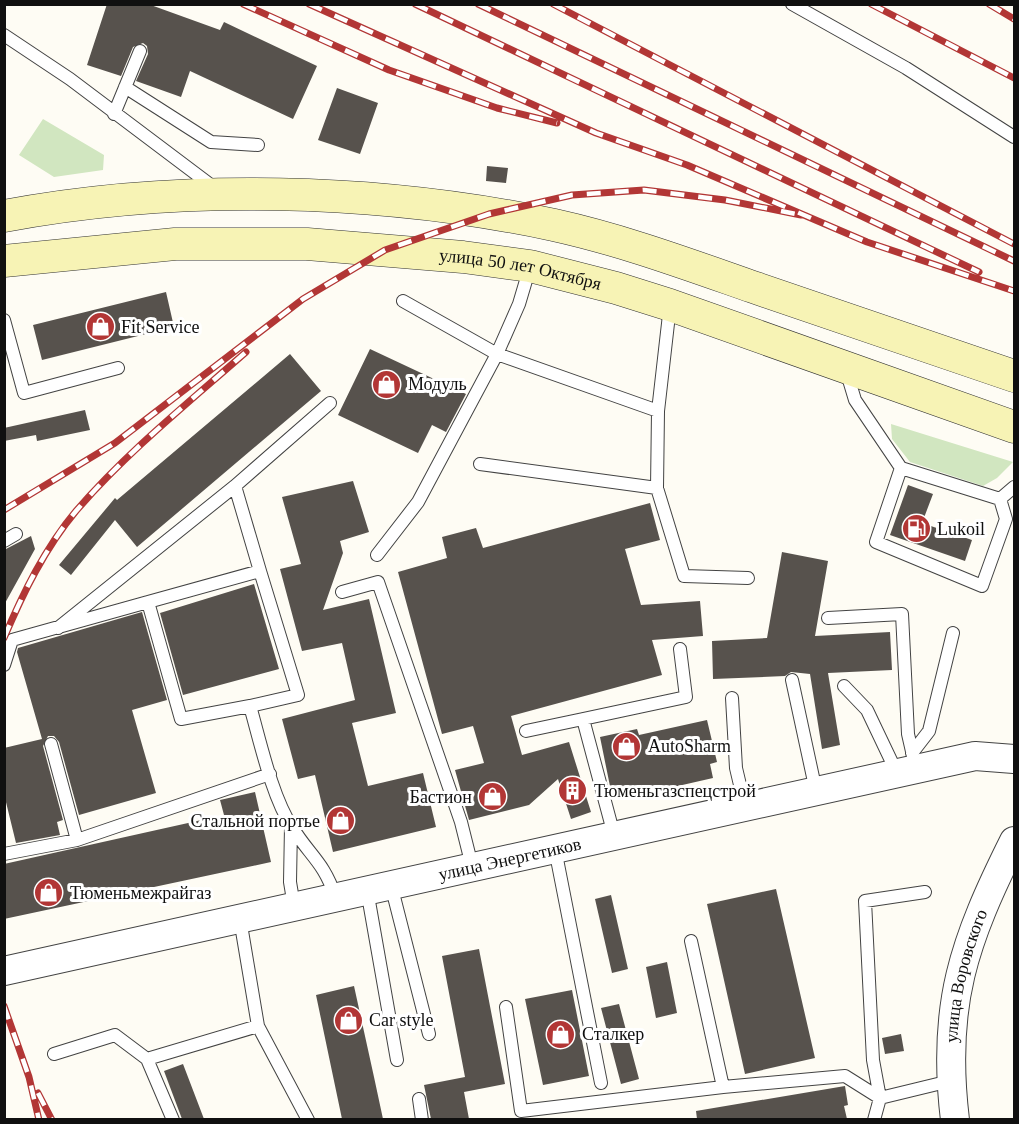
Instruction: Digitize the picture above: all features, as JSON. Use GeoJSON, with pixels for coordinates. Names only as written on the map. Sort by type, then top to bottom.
{"type":"FeatureCollection","features":[{"type":"Feature","properties":{"kind":"main road"},"geometry":{"type":"LineString","coordinates":[[4,216],[59,206],[225,195],[320,195],[427,204],[554,225],[631,245],[1014,376]]}},
{"type":"Feature","properties":{"kind":"main road","name":"улица 50 лет Октября"},"geometry":{"type":"LineString","coordinates":[[4,261],[175,244],[307,244],[463,257],[530,266],[616,288],[670,305],[1014,427]]}},
{"type":"Feature","properties":{"kind":"street","name":"улица Энергетиков"},"geometry":{"type":"LineString","coordinates":[[4,971],[816,791],[909,765],[975,756],[1014,759]]}},
{"type":"Feature","properties":{"kind":"street","name":"улица Воровского"},"geometry":{"type":"LineString","coordinates":[[956,1119],[950,1081],[950,1027],[960,966],[985,899],[1014,841]]}},
{"type":"Feature","properties":{"kind":"lane"},"geometry":{"type":"LineString","coordinates":[[792,4],[906,68],[1014,137]]}},
{"type":"Feature","properties":{"kind":"lane"},"geometry":{"type":"LineString","coordinates":[[4,35],[70,79],[225,195]]}},
{"type":"Feature","properties":{"kind":"lane"},"geometry":{"type":"LineString","coordinates":[[114,114],[140,51]]}},
{"type":"Feature","properties":{"kind":"lane"},"geometry":{"type":"LineString","coordinates":[[125,87],[211,142],[258,145]]}},
{"type":"Feature","properties":{"kind":"lane"},"geometry":{"type":"LineString","coordinates":[[377,555],[418,502],[497,354],[519,304],[530,266]]}},
{"type":"Feature","properties":{"kind":"lane"},"geometry":{"type":"LineString","coordinates":[[403,302],[497,354],[658,411]]}},
{"type":"Feature","properties":{"kind":"lane"},"geometry":{"type":"LineString","coordinates":[[670,305],[658,411],[657,488],[684,576],[748,578]]}},
{"type":"Feature","properties":{"kind":"lane"},"geometry":{"type":"LineString","coordinates":[[4,320],[24,393],[118,368]]}},
{"type":"Feature","properties":{"kind":"lane"},"geometry":{"type":"LineString","coordinates":[[844,366],[855,400],[901,468],[1000,499]]}},
{"type":"Feature","properties":{"kind":"lane"},"geometry":{"type":"LineString","coordinates":[[58,628],[235,486],[330,403]]}},
{"type":"Feature","properties":{"kind":"lane"},"geometry":{"type":"LineString","coordinates":[[480,464],[657,488]]}},
{"type":"Feature","properties":{"kind":"lane"},"geometry":{"type":"LineString","coordinates":[[901,468],[876,542],[982,586],[1006,519],[1000,499]]}},
{"type":"Feature","properties":{"kind":"lane"},"geometry":{"type":"LineString","coordinates":[[148,602],[181,719],[298,695],[235,486]]}},
{"type":"Feature","properties":{"kind":"lane"},"geometry":{"type":"LineString","coordinates":[[1000,499],[1014,487]]}},
{"type":"Feature","properties":{"kind":"lane"},"geometry":{"type":"LineString","coordinates":[[4,541],[16,534]]}},
{"type":"Feature","properties":{"kind":"lane"},"geometry":{"type":"LineString","coordinates":[[4,665],[12,640],[260,571]]}},
{"type":"Feature","properties":{"kind":"lane"},"geometry":{"type":"LineString","coordinates":[[342,592],[378,582],[461,822],[472,866]]}},
{"type":"Feature","properties":{"kind":"lane"},"geometry":{"type":"LineString","coordinates":[[828,618],[902,614],[909,765]]}},
{"type":"Feature","properties":{"kind":"lane"},"geometry":{"type":"LineString","coordinates":[[909,765],[930,730],[953,633]]}},
{"type":"Feature","properties":{"kind":"lane"},"geometry":{"type":"LineString","coordinates":[[526,731],[686,697],[680,649]]}},
{"type":"Feature","properties":{"kind":"lane"},"geometry":{"type":"LineString","coordinates":[[792,680],[816,791]]}},
{"type":"Feature","properties":{"kind":"lane"},"geometry":{"type":"LineString","coordinates":[[844,686],[867,710],[909,765]]}},
{"type":"Feature","properties":{"kind":"lane"},"geometry":{"type":"LineString","coordinates":[[732,698],[736,768],[745,806]]}},
{"type":"Feature","properties":{"kind":"lane"},"geometry":{"type":"LineString","coordinates":[[250,706],[270,774],[291,826],[328,873],[335,896]]}},
{"type":"Feature","properties":{"kind":"lane"},"geometry":{"type":"LineString","coordinates":[[583,719],[614,835]]}},
{"type":"Feature","properties":{"kind":"lane"},"geometry":{"type":"LineString","coordinates":[[51,744],[77,840]]}},
{"type":"Feature","properties":{"kind":"lane"},"geometry":{"type":"LineString","coordinates":[[4,854],[77,840],[270,774]]}},
{"type":"Feature","properties":{"kind":"lane"},"geometry":{"type":"LineString","coordinates":[[291,826],[290,882],[294,906]]}},
{"type":"Feature","properties":{"kind":"lane"},"geometry":{"type":"LineString","coordinates":[[555,848],[601,1083]]}},
{"type":"Feature","properties":{"kind":"lane"},"geometry":{"type":"LineString","coordinates":[[379,887],[429,1034]]}},
{"type":"Feature","properties":{"kind":"lane"},"geometry":{"type":"LineString","coordinates":[[379,887],[397,1060]]}},
{"type":"Feature","properties":{"kind":"lane"},"geometry":{"type":"LineString","coordinates":[[874,1119],[880,1098],[873,1060],[864,901],[925,892]]}},
{"type":"Feature","properties":{"kind":"lane"},"geometry":{"type":"LineString","coordinates":[[240,918],[258,1026],[308,1119]]}},
{"type":"Feature","properties":{"kind":"lane"},"geometry":{"type":"LineString","coordinates":[[691,941],[723,1087]]}},
{"type":"Feature","properties":{"kind":"lane"},"geometry":{"type":"LineString","coordinates":[[506,1007],[521,1111],[723,1087],[845,1076],[880,1098],[950,1081]]}},
{"type":"Feature","properties":{"kind":"lane"},"geometry":{"type":"LineString","coordinates":[[147,1059],[258,1026]]}},
{"type":"Feature","properties":{"kind":"lane"},"geometry":{"type":"LineString","coordinates":[[54,1054],[115,1035],[147,1059],[173,1119]]}},
{"type":"Feature","properties":{"kind":"lane"},"geometry":{"type":"LineString","coordinates":[[419,1099],[422,1119]]}},
{"type":"Feature","properties":{"kind":"green space"},"geometry":{"type":"Polygon","coordinates":[[[43,119],[104,155],[103,170],[54,177],[19,155],[43,119]]]}},
{"type":"Feature","properties":{"kind":"green space"},"geometry":{"type":"Polygon","coordinates":[[[891,424],[1013,462],[997,478],[983,486],[910,462],[892,439],[891,424]]]}},
{"type":"Feature","properties":{"kind":"building"},"geometry":{"type":"Polygon","coordinates":[[[107,4],[148,4],[220,30],[224,22],[317,66],[293,119],[190,71],[181,97],[136,81],[148,54],[147,46],[143,43],[133,47],[121,76],[87,65],[107,4]]]}},
{"type":"Feature","properties":{"kind":"building"},"geometry":{"type":"Polygon","coordinates":[[[337,88],[378,103],[360,154],[318,140],[337,88]]]}},
{"type":"Feature","properties":{"kind":"building"},"geometry":{"type":"Polygon","coordinates":[[[487,166],[508,168],[506,183],[486,181],[487,166]]]}},
{"type":"Feature","properties":{"kind":"building"},"geometry":{"type":"Polygon","coordinates":[[[166,292],[174,327],[42,360],[33,325],[166,292]]]}},
{"type":"Feature","properties":{"kind":"building"},"geometry":{"type":"Polygon","coordinates":[[[370,349],[466,394],[446,432],[432,425],[418,453],[338,415],[370,349]]]}},
{"type":"Feature","properties":{"kind":"building"},"geometry":{"type":"Polygon","coordinates":[[[290,354],[321,391],[137,547],[115,520],[71,575],[59,565],[115,498],[117,500],[290,354]]]}},
{"type":"Feature","properties":{"kind":"building"},"geometry":{"type":"Polygon","coordinates":[[[85,410],[90,430],[37,441],[36,435],[4,441],[4,428],[85,410]]]}},
{"type":"Feature","properties":{"kind":"building"},"geometry":{"type":"Polygon","coordinates":[[[353,481],[369,532],[340,541],[343,553],[323,610],[369,599],[396,713],[352,723],[368,786],[423,773],[436,827],[333,852],[315,775],[298,779],[282,719],[355,700],[342,643],[302,651],[280,569],[301,564],[282,497],[353,481]]]}},
{"type":"Feature","properties":{"kind":"building","name":"Lukoil"},"geometry":{"type":"Polygon","coordinates":[[[908,485],[933,494],[922,523],[972,540],[965,561],[890,535],[908,485]]]}},
{"type":"Feature","properties":{"kind":"building"},"geometry":{"type":"Polygon","coordinates":[[[650,503],[660,540],[625,549],[641,605],[700,601],[703,636],[652,640],[662,675],[511,716],[522,755],[569,742],[591,812],[571,819],[558,779],[529,805],[469,820],[455,770],[484,763],[473,726],[442,734],[398,572],[447,558],[442,537],[476,528],[483,548],[650,503]]]}},
{"type":"Feature","properties":{"kind":"building"},"geometry":{"type":"Polygon","coordinates":[[[31,536],[35,549],[4,605],[4,550],[31,536]]]}},
{"type":"Feature","properties":{"kind":"building"},"geometry":{"type":"Polygon","coordinates":[[[782,552],[828,561],[815,636],[890,632],[892,670],[828,673],[840,745],[822,749],[810,674],[791,672],[785,676],[713,679],[712,641],[767,638],[782,552]]]}},
{"type":"Feature","properties":{"kind":"building"},"geometry":{"type":"Polygon","coordinates":[[[254,584],[279,669],[183,695],[160,613],[254,584]]]}},
{"type":"Feature","properties":{"kind":"building"},"geometry":{"type":"Polygon","coordinates":[[[142,612],[167,700],[132,710],[156,793],[79,815],[59,742],[54,736],[48,736],[43,746],[63,820],[57,822],[60,835],[16,843],[4,794],[4,748],[42,739],[17,652],[18,648],[142,612]]]}},
{"type":"Feature","properties":{"kind":"building"},"geometry":{"type":"Polygon","coordinates":[[[707,720],[717,762],[710,764],[713,778],[656,791],[655,788],[612,796],[600,737],[637,729],[639,735],[707,720]]]}},
{"type":"Feature","properties":{"kind":"building"},"geometry":{"type":"Polygon","coordinates":[[[255,792],[271,862],[4,919],[4,864],[224,815],[220,800],[255,792]]]}},
{"type":"Feature","properties":{"kind":"building"},"geometry":{"type":"Polygon","coordinates":[[[776,889],[815,1058],[745,1074],[707,904],[776,889]]]}},
{"type":"Feature","properties":{"kind":"building"},"geometry":{"type":"Polygon","coordinates":[[[611,895],[628,969],[612,973],[595,899],[611,895]]]}},
{"type":"Feature","properties":{"kind":"building"},"geometry":{"type":"Polygon","coordinates":[[[479,949],[505,1084],[464,1092],[469,1119],[431,1119],[424,1085],[465,1077],[442,956],[479,949]]]}},
{"type":"Feature","properties":{"kind":"building"},"geometry":{"type":"Polygon","coordinates":[[[667,962],[677,1013],[656,1018],[646,967],[667,962]]]}},
{"type":"Feature","properties":{"kind":"building"},"geometry":{"type":"Polygon","coordinates":[[[354,986],[383,1119],[342,1119],[316,995],[354,986]]]}},
{"type":"Feature","properties":{"kind":"building"},"geometry":{"type":"Polygon","coordinates":[[[572,990],[589,1076],[543,1085],[525,999],[572,990]]]}},
{"type":"Feature","properties":{"kind":"building"},"geometry":{"type":"Polygon","coordinates":[[[619,1004],[639,1079],[621,1084],[601,1008],[619,1004]]]}},
{"type":"Feature","properties":{"kind":"building"},"geometry":{"type":"Polygon","coordinates":[[[901,1034],[904,1051],[885,1054],[882,1038],[901,1034]]]}},
{"type":"Feature","properties":{"kind":"building"},"geometry":{"type":"Polygon","coordinates":[[[183,1064],[204,1119],[182,1119],[164,1071],[183,1064]]]}},
{"type":"Feature","properties":{"kind":"building"},"geometry":{"type":"Polygon","coordinates":[[[845,1086],[848,1105],[844,1106],[847,1119],[697,1119],[696,1111],[845,1086]]]}},
{"type":"Feature","properties":{"kind":"railway"},"geometry":{"type":"LineString","coordinates":[[243,4],[389,70],[497,108],[557,123]]}},
{"type":"Feature","properties":{"kind":"railway"},"geometry":{"type":"LineString","coordinates":[[309,4],[596,133],[687,165],[867,242],[1014,291]]}},
{"type":"Feature","properties":{"kind":"railway"},"geometry":{"type":"LineString","coordinates":[[415,4],[979,272]]}},
{"type":"Feature","properties":{"kind":"railway"},"geometry":{"type":"LineString","coordinates":[[478,4],[1014,261]]}},
{"type":"Feature","properties":{"kind":"railway"},"geometry":{"type":"LineString","coordinates":[[553,4],[1014,244]]}},
{"type":"Feature","properties":{"kind":"railway"},"geometry":{"type":"LineString","coordinates":[[871,4],[1014,78]]}},
{"type":"Feature","properties":{"kind":"railway"},"geometry":{"type":"LineString","coordinates":[[989,4],[1014,19]]}},
{"type":"Feature","properties":{"kind":"railway"},"geometry":{"type":"LineString","coordinates":[[4,510],[115,443],[303,299],[385,250],[489,214],[572,195],[644,190],[725,200],[801,215]]}},
{"type":"Feature","properties":{"kind":"railway"},"geometry":{"type":"LineString","coordinates":[[4,638],[36,571],[54,540],[76,511],[137,448],[246,352]]}},
{"type":"Feature","properties":{"kind":"railway"},"geometry":{"type":"LineString","coordinates":[[4,1006],[29,1077],[39,1120]]}},
{"type":"Feature","properties":{"kind":"railway"},"geometry":{"type":"LineString","coordinates":[[38,1093],[52,1120]]}},
{"type":"Feature","properties":{"kind":"place","name":"Fit Service"},"geometry":{"type":"Point","coordinates":[100,327]}},
{"type":"Feature","properties":{"kind":"place","name":"Модуль"},"geometry":{"type":"Point","coordinates":[387,384]}},
{"type":"Feature","properties":{"kind":"place","name":"Lukoil"},"geometry":{"type":"Point","coordinates":[916,529]}},
{"type":"Feature","properties":{"kind":"place","name":"AutoSharm"},"geometry":{"type":"Point","coordinates":[627,746]}},
{"type":"Feature","properties":{"kind":"place","name":"Тюменьгазспецстрой"},"geometry":{"type":"Point","coordinates":[573,791]}},
{"type":"Feature","properties":{"kind":"place","name":"Бастион"},"geometry":{"type":"Point","coordinates":[493,797]}},
{"type":"Feature","properties":{"kind":"place","name":"Стальной портье"},"geometry":{"type":"Point","coordinates":[341,821]}},
{"type":"Feature","properties":{"kind":"place","name":"Тюменьмежрайгаз"},"geometry":{"type":"Point","coordinates":[49,893]}},
{"type":"Feature","properties":{"kind":"place","name":"Car style"},"geometry":{"type":"Point","coordinates":[348,1020]}},
{"type":"Feature","properties":{"kind":"place","name":"Сталкер"},"geometry":{"type":"Point","coordinates":[561,1034]}}]}
